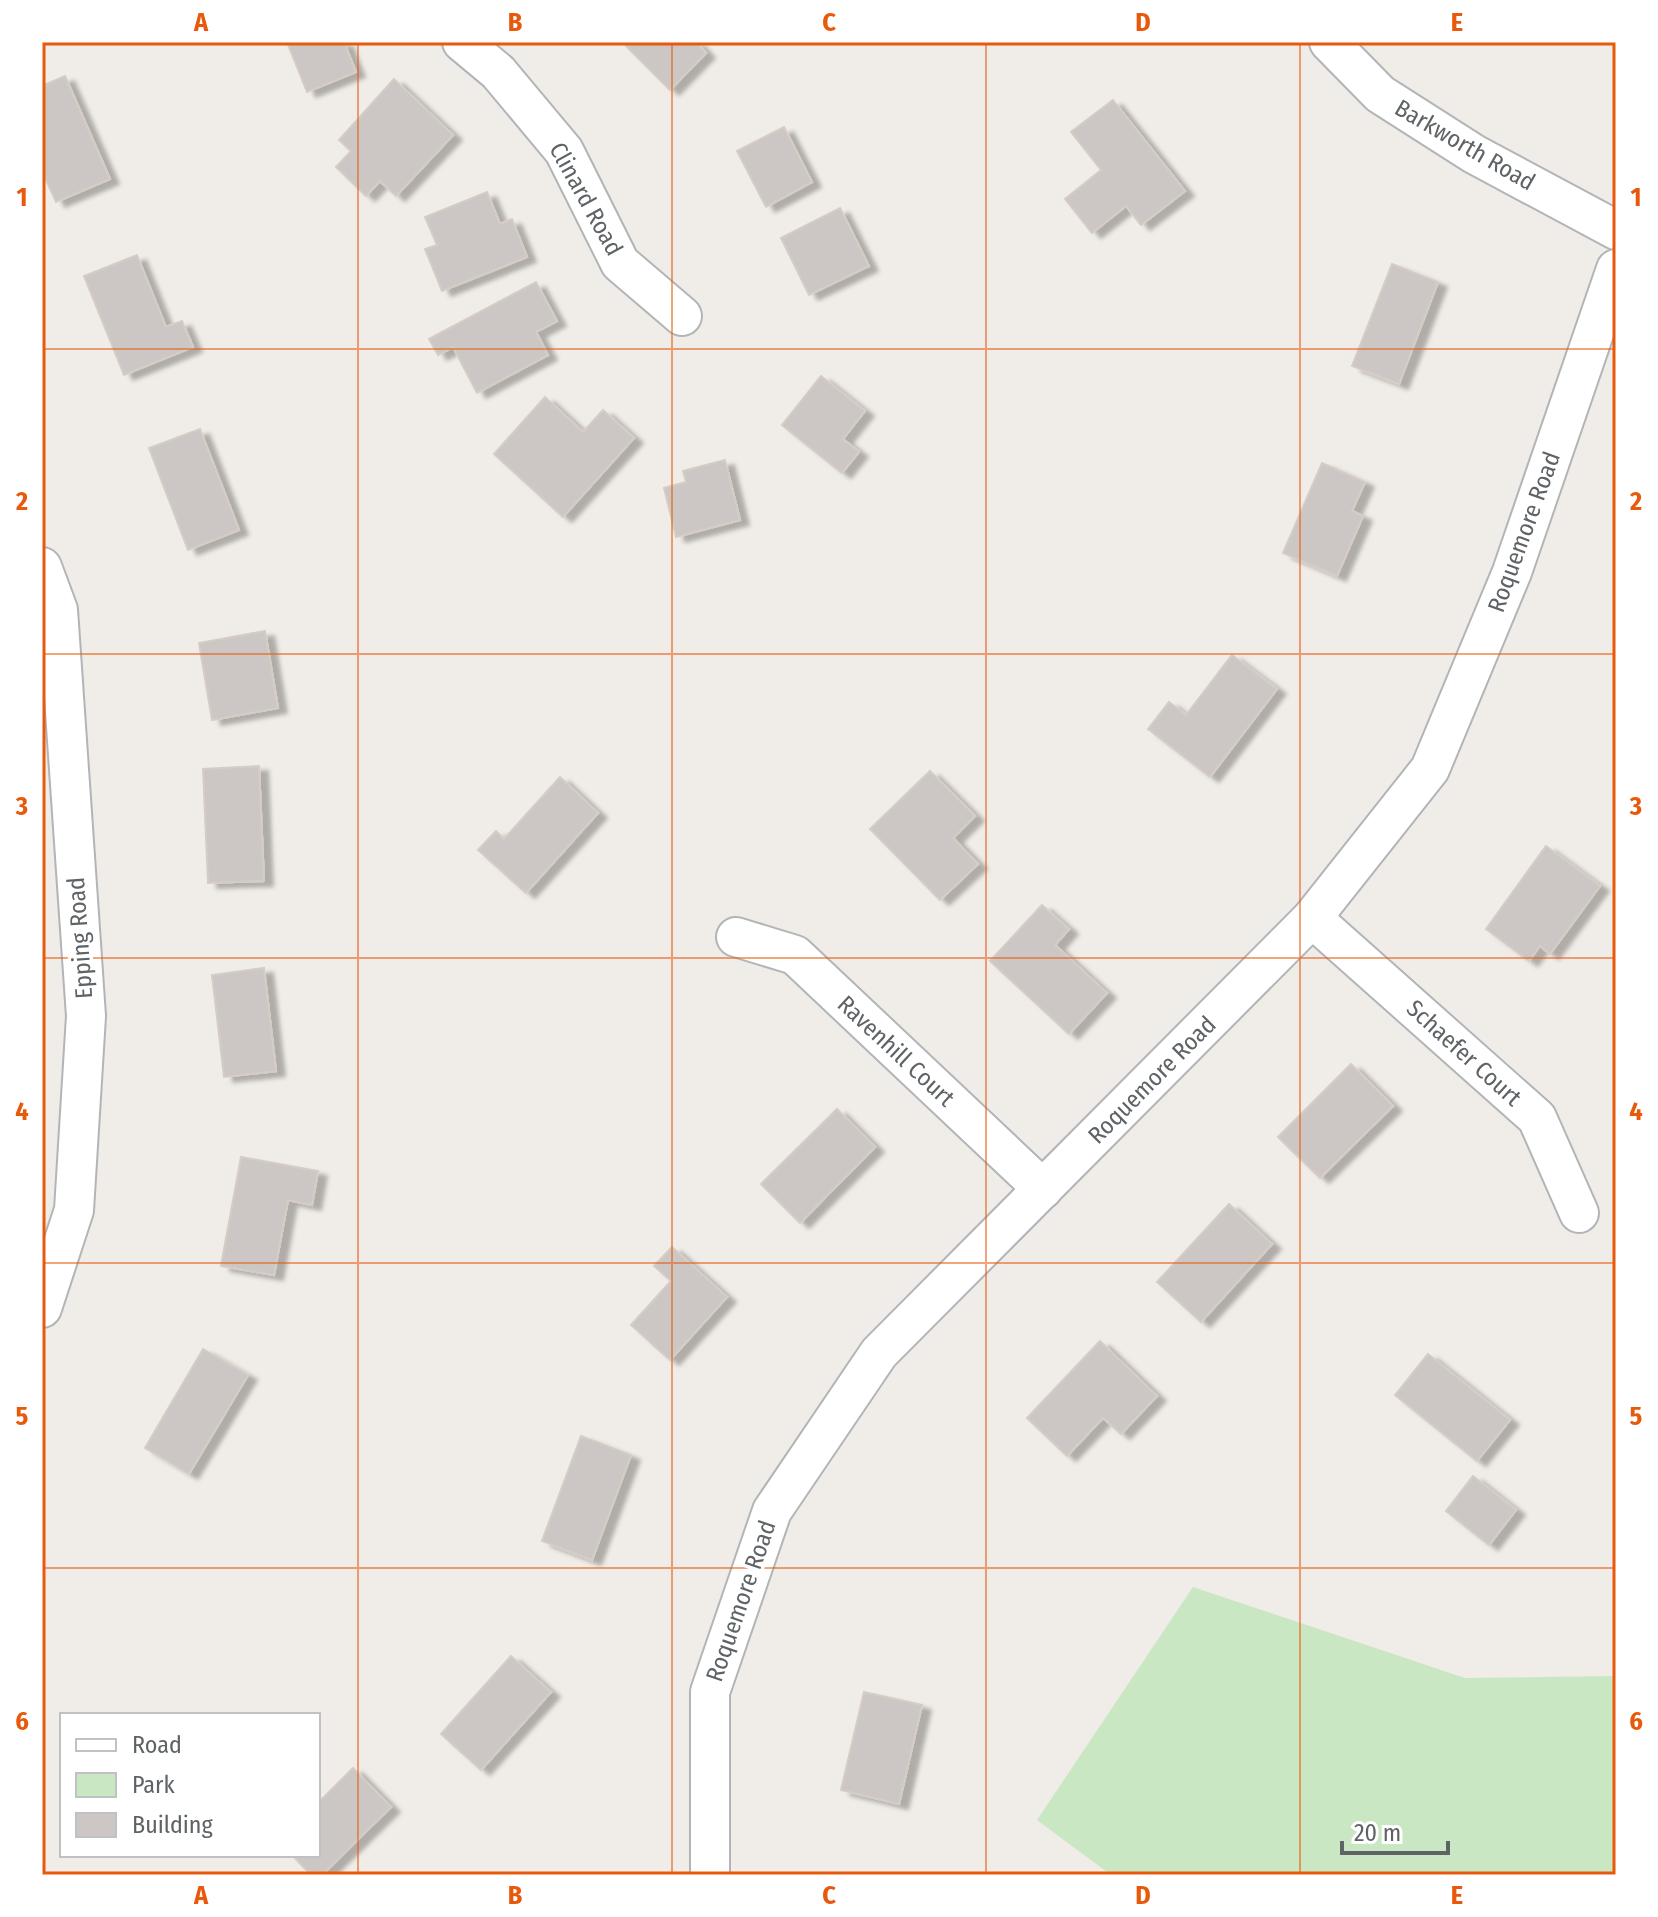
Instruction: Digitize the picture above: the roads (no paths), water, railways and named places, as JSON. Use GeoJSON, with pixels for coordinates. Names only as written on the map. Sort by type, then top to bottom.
{"type":"FeatureCollection","features":[{"type":"Feature","properties":{"kind":"street","name":"Clinard Road"},"geometry":{"type":"LineString","coordinates":[[462,42],[498,72],[564,151],[620,263],[682,316]]}},
{"type":"Feature","properties":{"kind":"street","name":"Barkworth Road"},"geometry":{"type":"LineString","coordinates":[[1329,42],[1380,94],[1474,154],[1616,230]]}},
{"type":"Feature","properties":{"kind":"street","name":"Roquemore Road"},"geometry":{"type":"LineString","coordinates":[[710,1875],[710,1692],[772,1511],[879,1353],[1312,918],[1430,769],[1512,572],[1616,269]]}},
{"type":"Feature","properties":{"kind":"street","name":"Epping Road"},"geometry":{"type":"LineString","coordinates":[[42,567],[58,610],[86,1016],[74,1210],[42,1308]]}},
{"type":"Feature","properties":{"kind":"street","name":"Schaefer Court"},"geometry":{"type":"LineString","coordinates":[[1312,918],[1537,1118],[1579,1213]]}},
{"type":"Feature","properties":{"kind":"street","name":"Ravenhill Court"},"geometry":{"type":"LineString","coordinates":[[736,937],[795,955],[1043,1189]]}}]}
